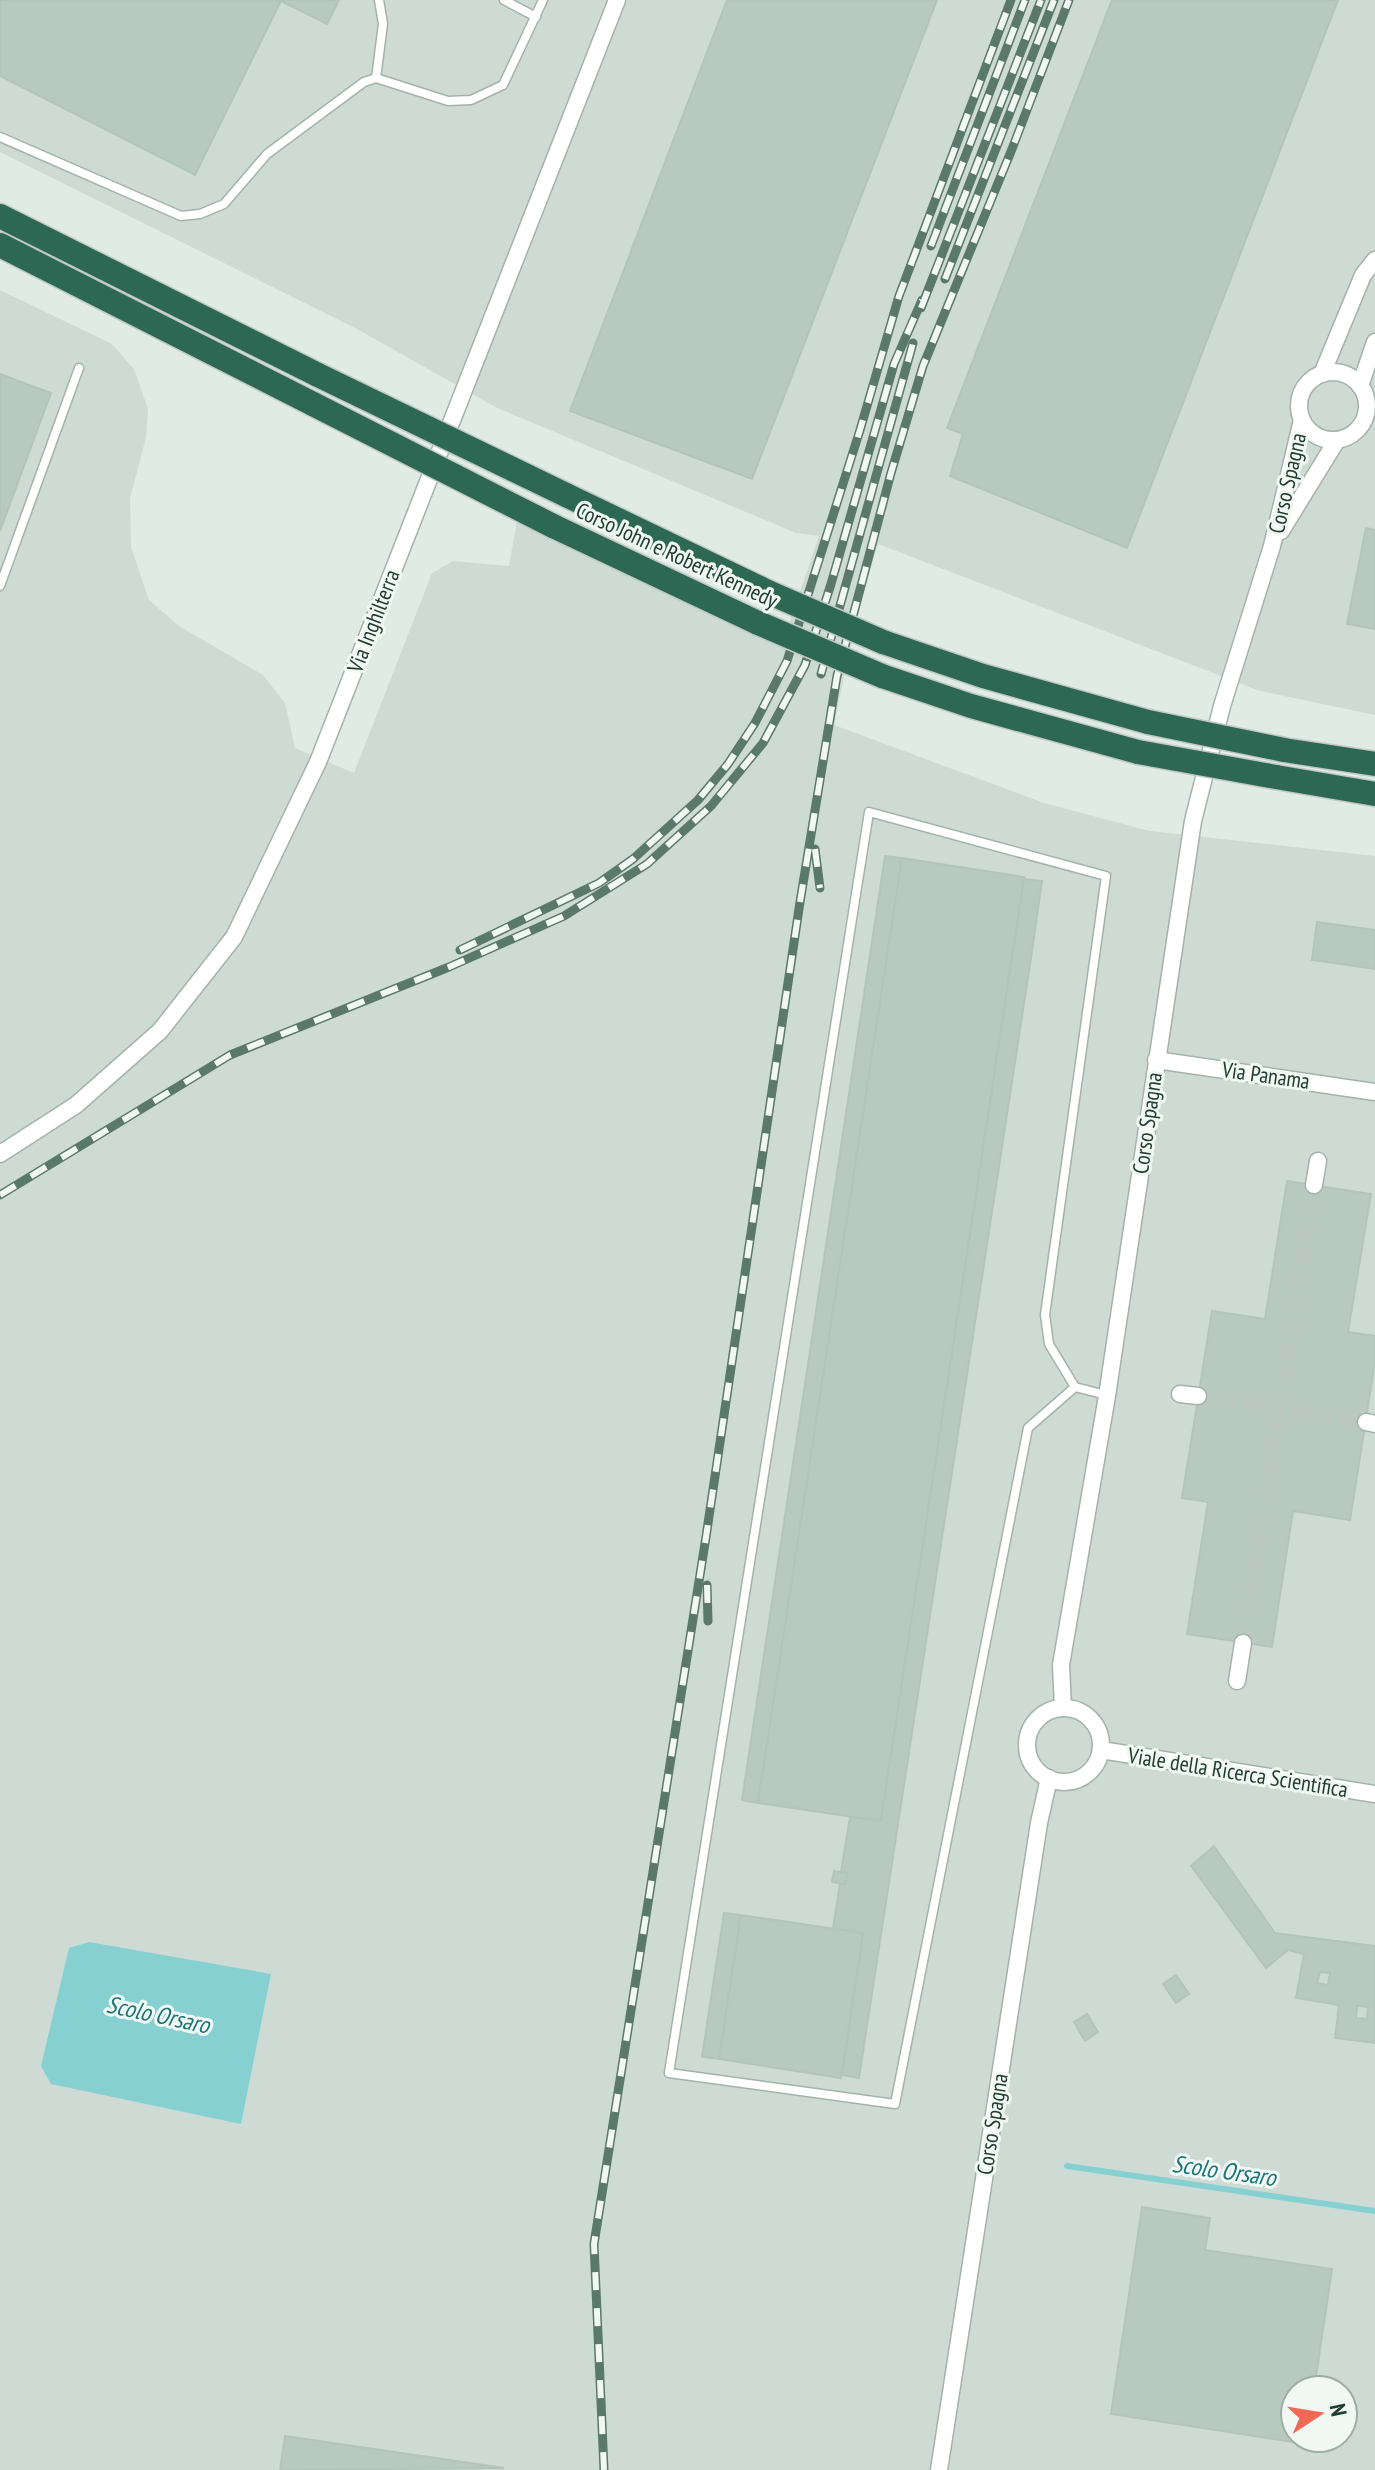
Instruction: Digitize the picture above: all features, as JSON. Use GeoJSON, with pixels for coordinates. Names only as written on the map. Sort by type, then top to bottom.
{"type":"FeatureCollection","features":[{"type":"Feature","properties":{"kind":"highway","name":"Corso John e Robert Kennedy"},"geometry":{"type":"LineString","coordinates":[[0,216],[566,495],[770,593],[883,642],[983,676],[1148,722],[1284,750],[1375,764]]}},
{"type":"Feature","properties":{"kind":"highway","name":"Corso John e Robert Kennedy"},"geometry":{"type":"LineString","coordinates":[[0,245],[553,526],[758,623],[882,676],[971,706],[1138,752],[1375,794]]}},
{"type":"Feature","properties":{"kind":"street","name":"Via Inghilterra"},"geometry":{"type":"LineString","coordinates":[[0,1154],[76,1105],[160,1031],[234,937],[318,762],[617,0]]}},
{"type":"Feature","properties":{"kind":"street","name":"Corso Spagna"},"geometry":{"type":"LineString","coordinates":[[1375,260],[1363,275],[1322,374],[1304,387],[1299,409],[1302,420],[1316,436],[1337,440],[1348,436],[1370,418],[1360,386],[1375,342]]}},
{"type":"Feature","properties":{"kind":"street"},"geometry":{"type":"LineString","coordinates":[[1322,374],[1343,374],[1360,386]]}},
{"type":"Feature","properties":{"kind":"street","name":"Corso Spagna"},"geometry":{"type":"LineString","coordinates":[[1063,1708],[1061,1665],[1107,1396],[1193,821],[1222,706],[1272,546],[1302,420]]}},
{"type":"Feature","properties":{"kind":"street","name":"Corso Spagna"},"geometry":{"type":"LineString","coordinates":[[1272,546],[1337,440]]}},
{"type":"Feature","properties":{"kind":"street","name":"Via Panama"},"geometry":{"type":"LineString","coordinates":[[1156,1060],[1375,1092]]}},
{"type":"Feature","properties":{"kind":"street"},"geometry":{"type":"LineString","coordinates":[[1314,1185],[1318,1161]]}},
{"type":"Feature","properties":{"kind":"street"},"geometry":{"type":"LineString","coordinates":[[1180,1394],[1198,1396]]}},
{"type":"Feature","properties":{"kind":"street"},"geometry":{"type":"LineString","coordinates":[[1237,1681],[1243,1643]]}},
{"type":"Feature","properties":{"kind":"street"},"geometry":{"type":"LineString","coordinates":[[1071,1708],[1087,1715],[1095,1724],[1102,1742],[1101,1750],[1094,1767],[1085,1776],[1061,1782],[1049,1778],[1032,1764],[1027,1741],[1035,1722],[1045,1713],[1071,1708]]}},
{"type":"Feature","properties":{"kind":"street","name":"Viale della Ricerca Scientifica"},"geometry":{"type":"LineString","coordinates":[[1101,1750],[1375,1794]]}},
{"type":"Feature","properties":{"kind":"street","name":"Corso Spagna"},"geometry":{"type":"LineString","coordinates":[[939,2470],[1039,1823],[1049,1778]]}},
{"type":"Feature","properties":{"kind":"lane"},"geometry":{"type":"LineString","coordinates":[[376,78],[383,24],[379,0]]}},
{"type":"Feature","properties":{"kind":"lane"},"geometry":{"type":"LineString","coordinates":[[504,0],[536,17]]}},
{"type":"Feature","properties":{"kind":"lane"},"geometry":{"type":"LineString","coordinates":[[0,137],[181,216],[200,214],[224,204],[267,154],[364,82],[376,78],[448,101],[471,100],[503,85],[543,0]]}},
{"type":"Feature","properties":{"kind":"lane"},"geometry":{"type":"LineString","coordinates":[[0,586],[79,368]]}},
{"type":"Feature","properties":{"kind":"lane"},"geometry":{"type":"LineString","coordinates":[[1075,1387],[1028,1428],[895,2104],[669,2073],[869,812],[1106,876],[1045,1315],[1049,1344],[1075,1387],[1107,1396]]}},
{"type":"Feature","properties":{"kind":"shaded area"},"geometry":{"type":"Polygon","coordinates":[[[0,0],[1375,0],[1375,715],[1260,691],[878,544],[860,601],[834,725],[1044,803],[1150,831],[1375,856],[1375,2470],[0,2470],[0,290],[112,344],[134,369],[148,409],[146,438],[130,498],[131,547],[149,600],[179,626],[263,675],[285,703],[295,748],[354,773],[432,573],[453,561],[509,566],[518,514],[785,636],[819,536],[796,533],[495,407],[359,330],[0,152],[0,0]]]}},
{"type":"Feature","properties":{"kind":"water"},"geometry":{"type":"Polygon","coordinates":[[[89,1942],[271,1974],[241,2124],[51,2084],[41,2066],[69,1948],[89,1942]]]}},
{"type":"Feature","properties":{"kind":"building"},"geometry":{"type":"Polygon","coordinates":[[[0,0],[339,0],[327,24],[281,1],[195,175],[0,76],[0,0]]]}},
{"type":"Feature","properties":{"kind":"building"},"geometry":{"type":"Polygon","coordinates":[[[727,0],[937,0],[752,479],[570,411],[727,0]]]}},
{"type":"Feature","properties":{"kind":"building"},"geometry":{"type":"Polygon","coordinates":[[[1112,0],[1338,0],[1127,548],[950,476],[963,434],[947,428],[1112,0]]]}},
{"type":"Feature","properties":{"kind":"building"},"geometry":{"type":"Polygon","coordinates":[[[0,374],[51,393],[0,531],[0,374]]]}},
{"type":"Feature","properties":{"kind":"building"},"geometry":{"type":"Polygon","coordinates":[[[1366,528],[1375,530],[1375,629],[1347,624],[1366,528]]]}},
{"type":"Feature","properties":{"kind":"building"},"geometry":{"type":"Polygon","coordinates":[[[885,856],[902,858],[758,1803],[742,1800],[885,856]]]}},
{"type":"Feature","properties":{"kind":"building"},"geometry":{"type":"Polygon","coordinates":[[[902,858],[1024,877],[881,1821],[758,1803],[902,858]]]}},
{"type":"Feature","properties":{"kind":"building"},"geometry":{"type":"Polygon","coordinates":[[[1024,879],[1042,881],[859,2078],[842,2075],[863,1933],[833,1929],[840,1883],[845,1884],[847,1873],[841,1872],[850,1817],[881,1821],[1024,879]]]}},
{"type":"Feature","properties":{"kind":"building"},"geometry":{"type":"Polygon","coordinates":[[[1317,922],[1375,930],[1375,969],[1312,960],[1317,922]]]}},
{"type":"Feature","properties":{"kind":"building"},"geometry":{"type":"Polygon","coordinates":[[[1287,1181],[1371,1194],[1348,1332],[1375,1336],[1375,1362],[1350,1520],[1293,1511],[1272,1647],[1187,1634],[1208,1502],[1182,1498],[1212,1311],[1265,1319],[1287,1181]]]}},
{"type":"Feature","properties":{"kind":"building"},"geometry":{"type":"Polygon","coordinates":[[[1214,1846],[1275,1933],[1375,1946],[1375,2043],[1335,2038],[1339,2005],[1296,1998],[1304,1954],[1288,1950],[1266,1968],[1191,1866],[1214,1846]],[[1320,1972],[1317,1983],[1328,1985],[1330,1973],[1320,1972]],[[1357,2006],[1356,2018],[1367,2019],[1368,2007],[1357,2006]]]}},
{"type":"Feature","properties":{"kind":"building"},"geometry":{"type":"Polygon","coordinates":[[[834,1871],[847,1873],[845,1884],[832,1882],[834,1871]]]}},
{"type":"Feature","properties":{"kind":"building"},"geometry":{"type":"Polygon","coordinates":[[[724,1913],[741,1915],[719,2059],[702,2057],[724,1913]]]}},
{"type":"Feature","properties":{"kind":"building"},"geometry":{"type":"Polygon","coordinates":[[[741,1915],[863,1933],[841,2078],[719,2059],[741,1915]]]}},
{"type":"Feature","properties":{"kind":"building"},"geometry":{"type":"Polygon","coordinates":[[[1176,1975],[1189,1994],[1176,2003],[1163,1984],[1176,1975]]]}},
{"type":"Feature","properties":{"kind":"building"},"geometry":{"type":"Polygon","coordinates":[[[1087,2014],[1098,2032],[1085,2041],[1074,2022],[1087,2014]]]}},
{"type":"Feature","properties":{"kind":"building"},"geometry":{"type":"Polygon","coordinates":[[[1142,2207],[1210,2218],[1205,2250],[1332,2269],[1316,2374],[1279,2374],[1279,2440],[1111,2414],[1142,2207]]]}},
{"type":"Feature","properties":{"kind":"building"},"geometry":{"type":"Polygon","coordinates":[[[285,2436],[504,2468],[280,2470],[285,2436]]]}},
{"type":"Feature","properties":{"kind":"waterway","name":"Scolo Orsaro"},"geometry":{"type":"LineString","coordinates":[[1067,2166],[1375,2211]]}},
{"type":"Feature","properties":{"kind":"tunnel"},"geometry":{"type":"LineString","coordinates":[[1243,1643],[1314,1185]]}},
{"type":"Feature","properties":{"kind":"tunnel"},"geometry":{"type":"LineString","coordinates":[[1198,1396],[1366,1422]]}},
{"type":"Feature","properties":{"kind":"railway"},"geometry":{"type":"LineString","coordinates":[[460,950],[599,883],[633,859],[698,800],[728,764],[755,723],[787,661],[899,296],[1011,0]]}},
{"type":"Feature","properties":{"kind":"railway"},"geometry":{"type":"LineString","coordinates":[[931,246],[1025,0]]}},
{"type":"Feature","properties":{"kind":"railway"},"geometry":{"type":"LineString","coordinates":[[921,308],[1041,0]]}},
{"type":"Feature","properties":{"kind":"railway"},"geometry":{"type":"LineString","coordinates":[[945,279],[1054,0]]}},
{"type":"Feature","properties":{"kind":"railway"},"geometry":{"type":"LineString","coordinates":[[604,2470],[594,2244],[706,1537],[800,902],[837,676],[923,366],[1069,0]]}},
{"type":"Feature","properties":{"kind":"railway"},"geometry":{"type":"LineString","coordinates":[[0,1195],[230,1055],[449,967],[564,916],[647,864],[711,806],[763,743],[805,665],[894,364],[922,300]]}},
{"type":"Feature","properties":{"kind":"railway"},"geometry":{"type":"LineString","coordinates":[[821,674],[913,343]]}},
{"type":"Feature","properties":{"kind":"railway"},"geometry":{"type":"LineString","coordinates":[[815,849],[820,888]]}},
{"type":"Feature","properties":{"kind":"railway"},"geometry":{"type":"LineString","coordinates":[[707,1585],[708,1621]]}}]}
